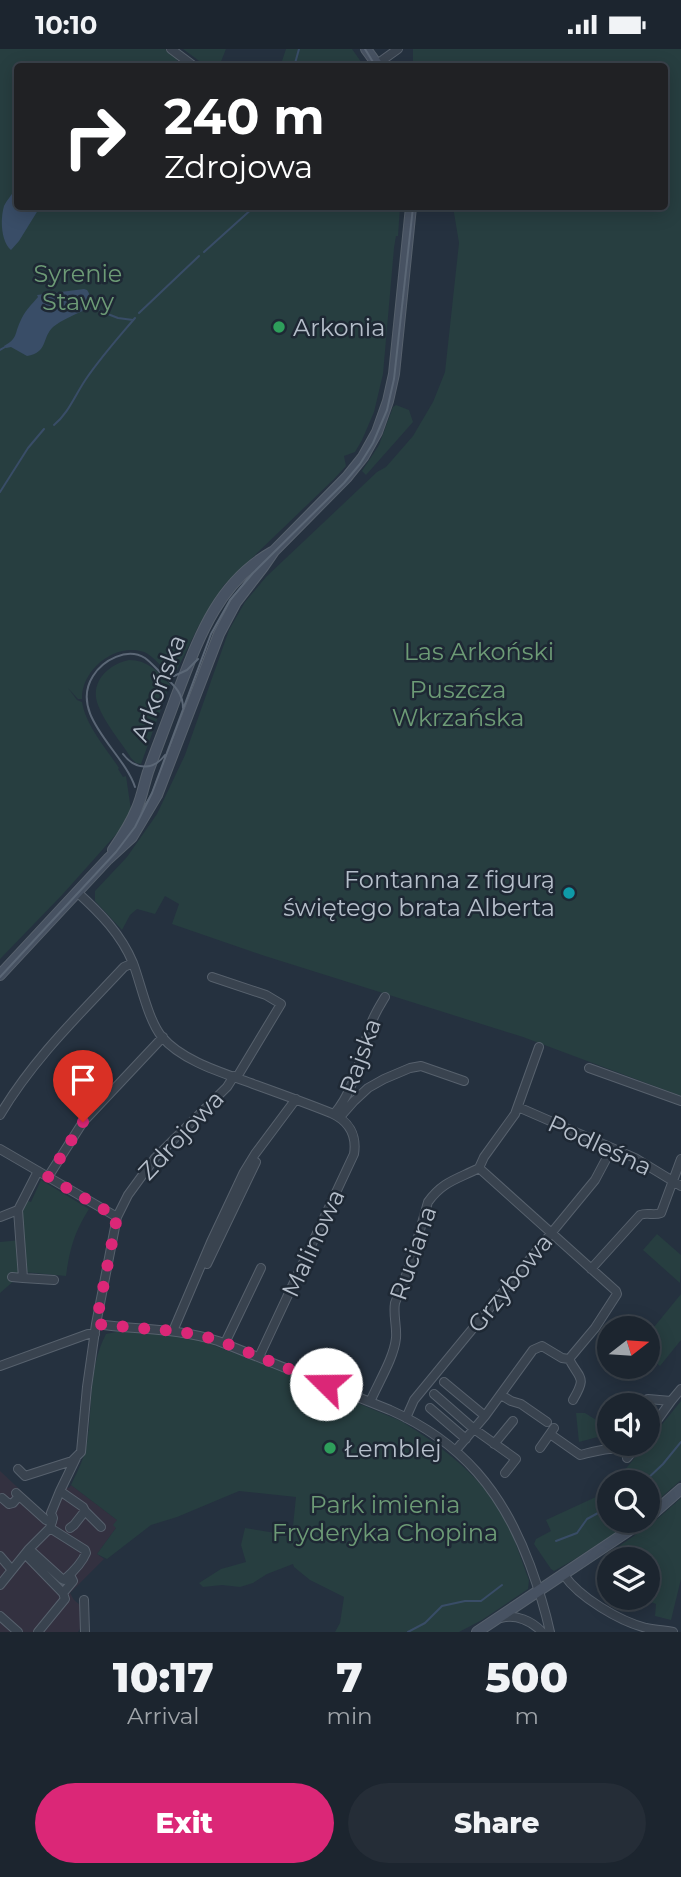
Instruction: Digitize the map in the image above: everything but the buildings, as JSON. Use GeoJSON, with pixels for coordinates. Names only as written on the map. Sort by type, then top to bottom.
{"type":"FeatureCollection","features":[{"type":"Feature","properties":{"kind":"street"},"geometry":{"type":"LineString","coordinates":[[171,49],[190,63]]}},
{"type":"Feature","properties":{"kind":"street"},"geometry":{"type":"LineString","coordinates":[[380,63],[398,49]]}},
{"type":"Feature","properties":{"kind":"street","name":"Arkońska"},"geometry":{"type":"LineString","coordinates":[[0,975],[108,859],[133,836],[166,776],[225,621],[240,595],[274,551],[363,457],[379,427],[389,396],[411,210]]}},
{"type":"Feature","properties":{"kind":"street","name":"Arkońska"},"geometry":{"type":"LineString","coordinates":[[108,859],[139,804],[151,764],[207,620],[236,581],[257,561],[274,551]]}},
{"type":"Feature","properties":{"kind":"street"},"geometry":{"type":"LineString","coordinates":[[78,892],[107,921],[123,943],[155,1025],[163,1037],[185,1055],[211,1067],[337,1116]]}},
{"type":"Feature","properties":{"kind":"street"},"geometry":{"type":"LineString","coordinates":[[0,1115],[36,1061],[124,967],[133,963]]}},
{"type":"Feature","properties":{"kind":"street","name":"Zdrojowa"},"geometry":{"type":"LineString","coordinates":[[52,1523],[51,1513],[82,1449],[96,1324],[117,1217],[128,1195],[155,1158],[235,1077],[281,1004],[265,994],[212,977]]}},
{"type":"Feature","properties":{"kind":"street","name":"Rajska"},"geometry":{"type":"LineString","coordinates":[[337,1116],[362,1059],[370,1026],[385,997]]}},
{"type":"Feature","properties":{"kind":"street"},"geometry":{"type":"LineString","coordinates":[[48,1177],[83,1122],[163,1037]]}},
{"type":"Feature","properties":{"kind":"street","name":"Podleśna"},"geometry":{"type":"LineString","coordinates":[[479,1168],[518,1107],[539,1047]]}},
{"type":"Feature","properties":{"kind":"street","name":"Rajska"},"geometry":{"type":"LineString","coordinates":[[337,1116],[368,1088],[410,1068],[421,1066],[464,1081]]}},
{"type":"Feature","properties":{"kind":"street"},"geometry":{"type":"LineString","coordinates":[[589,1068],[681,1101]]}},
{"type":"Feature","properties":{"kind":"street"},"geometry":{"type":"LineString","coordinates":[[173,1331],[193,1282],[202,1273],[216,1246],[263,1146],[296,1100]]}},
{"type":"Feature","properties":{"kind":"street","name":"Podleśna"},"geometry":{"type":"LineString","coordinates":[[518,1107],[635,1158],[677,1183]]}},
{"type":"Feature","properties":{"kind":"street","name":"Malinowa"},"geometry":{"type":"LineString","coordinates":[[260,1357],[354,1154],[354,1139],[349,1126],[337,1116]]}},
{"type":"Feature","properties":{"kind":"street","name":"Grzybowa"},"geometry":{"type":"LineString","coordinates":[[406,1417],[414,1400],[595,1180],[612,1148]]}},
{"type":"Feature","properties":{"kind":"street"},"geometry":{"type":"LineString","coordinates":[[0,1149],[117,1217]]}},
{"type":"Feature","properties":{"kind":"street"},"geometry":{"type":"LineString","coordinates":[[591,1269],[640,1215],[660,1213],[677,1183],[681,1159]]}},
{"type":"Feature","properties":{"kind":"street"},"geometry":{"type":"LineString","coordinates":[[479,1168],[617,1291],[600,1321],[569,1359]]}},
{"type":"Feature","properties":{"kind":"street","name":"Ruciana"},"geometry":{"type":"LineString","coordinates":[[370,1402],[393,1352],[396,1337],[395,1303],[410,1265],[428,1202],[448,1182],[479,1168]]}},
{"type":"Feature","properties":{"kind":"street"},"geometry":{"type":"LineString","coordinates":[[23,1278],[18,1210],[38,1171]]}},
{"type":"Feature","properties":{"kind":"street"},"geometry":{"type":"LineString","coordinates":[[0,1217],[18,1210]]}},
{"type":"Feature","properties":{"kind":"street"},"geometry":{"type":"LineString","coordinates":[[225,1343],[261,1268]]}},
{"type":"Feature","properties":{"kind":"street"},"geometry":{"type":"LineString","coordinates":[[12,1277],[54,1280]]}},
{"type":"Feature","properties":{"kind":"street"},"geometry":{"type":"LineString","coordinates":[[96,1324],[201,1335],[406,1417],[431,1432],[456,1450],[477,1471],[499,1501],[517,1533],[540,1591],[550,1632]]}},
{"type":"Feature","properties":{"kind":"street"},"geometry":{"type":"LineString","coordinates":[[0,1366],[88,1334],[95,1334]]}},
{"type":"Feature","properties":{"kind":"street"},"geometry":{"type":"LineString","coordinates":[[456,1450],[540,1346],[569,1359],[581,1377],[582,1383],[573,1400]]}},
{"type":"Feature","properties":{"kind":"street"},"geometry":{"type":"LineString","coordinates":[[444,1382],[485,1416]]}},
{"type":"Feature","properties":{"kind":"street"},"geometry":{"type":"LineString","coordinates":[[660,1416],[681,1389]]}},
{"type":"Feature","properties":{"kind":"street"},"geometry":{"type":"LineString","coordinates":[[434,1394],[474,1429],[516,1459],[505,1473]]}},
{"type":"Feature","properties":{"kind":"street"},"geometry":{"type":"LineString","coordinates":[[501,1395],[521,1404],[580,1455],[597,1451]]}},
{"type":"Feature","properties":{"kind":"street"},"geometry":{"type":"LineString","coordinates":[[521,1404],[527,1395]]}},
{"type":"Feature","properties":{"kind":"street"},"geometry":{"type":"LineString","coordinates":[[660,1400],[671,1401]]}},
{"type":"Feature","properties":{"kind":"street"},"geometry":{"type":"LineString","coordinates":[[430,1408],[466,1439]]}},
{"type":"Feature","properties":{"kind":"street"},"geometry":{"type":"LineString","coordinates":[[494,1444],[513,1422]]}},
{"type":"Feature","properties":{"kind":"street"},"geometry":{"type":"LineString","coordinates":[[540,1448],[550,1428]]}},
{"type":"Feature","properties":{"kind":"street"},"geometry":{"type":"LineString","coordinates":[[18,1469],[26,1476],[76,1458]]}},
{"type":"Feature","properties":{"kind":"street"},"geometry":{"type":"LineString","coordinates":[[660,1507],[681,1489]]}},
{"type":"Feature","properties":{"kind":"street"},"geometry":{"type":"LineString","coordinates":[[60,1491],[83,1507],[101,1527]]}},
{"type":"Feature","properties":{"kind":"street"},"geometry":{"type":"LineString","coordinates":[[5,1504],[13,1503],[17,1495],[52,1523]]}},
{"type":"Feature","properties":{"kind":"street"},"geometry":{"type":"LineString","coordinates":[[67,1532],[85,1511]]}},
{"type":"Feature","properties":{"kind":"street"},"geometry":{"type":"LineString","coordinates":[[0,1585],[27,1552],[52,1523],[58,1519],[86,1553],[64,1580],[27,1552]]}},
{"type":"Feature","properties":{"kind":"street"},"geometry":{"type":"LineString","coordinates":[[477,1632],[625,1533]]}},
{"type":"Feature","properties":{"kind":"street"},"geometry":{"type":"LineString","coordinates":[[27,1552],[64,1593]]}},
{"type":"Feature","properties":{"kind":"street"},"geometry":{"type":"LineString","coordinates":[[0,1556],[12,1570]]}},
{"type":"Feature","properties":{"kind":"street"},"geometry":{"type":"LineString","coordinates":[[38,1632],[63,1602],[64,1593],[73,1581],[70,1574]]}},
{"type":"Feature","properties":{"kind":"street"},"geometry":{"type":"LineString","coordinates":[[564,1575],[577,1590],[617,1618],[646,1628],[673,1632]]}},
{"type":"Feature","properties":{"kind":"street"},"geometry":{"type":"LineString","coordinates":[[84,1600],[85,1632]]}},
{"type":"Feature","properties":{"kind":"street"},"geometry":{"type":"LineString","coordinates":[[0,1616],[18,1632]]}},
{"type":"Feature","properties":{"kind":"street"},"geometry":{"type":"LineString","coordinates":[[492,1622],[503,1617],[514,1617],[534,1625],[542,1632]]}},
{"type":"Feature","properties":{"kind":"shaded area"},"geometry":{"type":"Polygon","coordinates":[[[0,1471],[45,1513],[58,1486],[69,1488],[71,1485],[117,1520],[116,1528],[97,1554],[104,1559],[70,1593],[80,1605],[78,1632],[0,1632],[0,1471]]]}},
{"type":"Feature","properties":{"kind":"green space","name":"Syrenie Stawy"},"geometry":{"type":"Polygon","coordinates":[[[0,49],[165,49],[178,59],[176,63],[14,63],[14,210],[400,210],[383,374],[374,412],[355,452],[344,456],[346,466],[224,585],[198,627],[176,672],[167,670],[144,652],[122,651],[111,655],[94,669],[83,688],[82,699],[78,699],[68,688],[77,700],[82,702],[92,728],[123,777],[126,776],[131,810],[120,830],[0,959],[0,49]]]}},
{"type":"Feature","properties":{"kind":"green space"},"geometry":{"type":"Polygon","coordinates":[[[183,49],[226,49],[220,63],[202,63],[183,49]]]}},
{"type":"Feature","properties":{"kind":"green space"},"geometry":{"type":"Polygon","coordinates":[[[286,49],[352,49],[362,63],[281,63],[286,49]]]}},
{"type":"Feature","properties":{"kind":"green space","name":"Puszcza Wkrzańska"},"geometry":{"type":"Polygon","coordinates":[[[413,49],[681,49],[681,1096],[523,1037],[172,924],[179,904],[165,896],[155,914],[137,909],[130,915],[122,930],[95,901],[95,891],[127,857],[157,814],[185,755],[229,630],[245,602],[266,577],[377,472],[386,467],[413,436],[433,402],[445,372],[459,243],[454,210],[668,210],[668,63],[413,63],[413,49]]]}},
{"type":"Feature","properties":{"kind":"green space"},"geometry":{"type":"Polygon","coordinates":[[[396,405],[409,410],[413,422],[366,475],[362,471],[379,445],[396,405]]]}},
{"type":"Feature","properties":{"kind":"green space"},"geometry":{"type":"Polygon","coordinates":[[[129,660],[147,664],[170,684],[141,764],[131,758],[113,732],[96,697],[96,689],[103,675],[114,665],[129,660]]]}},
{"type":"Feature","properties":{"kind":"green space"},"geometry":{"type":"Polygon","coordinates":[[[41,1180],[89,1209],[73,1241],[66,1276],[24,1272],[0,1293],[0,1242],[21,1240],[19,1210],[25,1200],[31,1202],[41,1180]]]}},
{"type":"Feature","properties":{"kind":"green space"},"geometry":{"type":"Polygon","coordinates":[[[657,1234],[681,1255],[680,1283],[643,1250],[657,1234]]]}},
{"type":"Feature","properties":{"kind":"green space"},"geometry":{"type":"Polygon","coordinates":[[[681,1294],[681,1340],[660,1366],[660,1320],[681,1294]]]}},
{"type":"Feature","properties":{"kind":"green space","name":"Park imienia Fryderyka Chopina"},"geometry":{"type":"Polygon","coordinates":[[[121,1331],[165,1333],[194,1338],[401,1421],[448,1453],[488,1493],[511,1532],[529,1580],[528,1589],[459,1632],[335,1632],[340,1623],[344,1597],[310,1580],[293,1564],[240,1587],[203,1587],[199,1583],[221,1569],[246,1562],[241,1545],[245,1528],[288,1535],[293,1526],[296,1497],[239,1491],[151,1525],[107,1559],[97,1554],[116,1528],[113,1525],[117,1520],[71,1485],[86,1448],[94,1374],[100,1347],[106,1334],[121,1331]]]}},
{"type":"Feature","properties":{"kind":"green space"},"geometry":{"type":"Polygon","coordinates":[[[681,1401],[681,1480],[660,1498],[660,1470],[625,1470],[636,1456],[660,1456],[660,1427],[681,1401]]]}},
{"type":"Feature","properties":{"kind":"green space"},"geometry":{"type":"Polygon","coordinates":[[[576,1413],[585,1413],[597,1420],[597,1437],[579,1442],[576,1413]]]}},
{"type":"Feature","properties":{"kind":"green space"},"geometry":{"type":"Polygon","coordinates":[[[597,1496],[597,1533],[615,1533],[554,1571],[534,1544],[536,1539],[551,1531],[546,1520],[597,1496]]]}},
{"type":"Feature","properties":{"kind":"green space"},"geometry":{"type":"Polygon","coordinates":[[[681,1498],[681,1579],[671,1620],[655,1616],[656,1610],[660,1610],[660,1547],[618,1547],[638,1533],[660,1533],[660,1517],[681,1498]]]}},
{"type":"Feature","properties":{"kind":"water"},"geometry":{"type":"Polygon","coordinates":[[[14,191],[14,210],[38,210],[11,250],[2,230],[4,206],[14,191]]]}},
{"type":"Feature","properties":{"kind":"water"},"geometry":{"type":"Polygon","coordinates":[[[84,289],[90,297],[91,309],[53,327],[38,352],[27,356],[4,346],[14,338],[22,318],[37,295],[84,289]]]}},
{"type":"Feature","properties":{"kind":"waterway"},"geometry":{"type":"LineString","coordinates":[[295,63],[299,49]]}},
{"type":"Feature","properties":{"kind":"waterway"},"geometry":{"type":"LineString","coordinates":[[204,252],[251,210]]}},
{"type":"Feature","properties":{"kind":"waterway"},"geometry":{"type":"LineString","coordinates":[[139,313],[199,256]]}},
{"type":"Feature","properties":{"kind":"waterway"},"geometry":{"type":"LineString","coordinates":[[100,311],[133,320]]}},
{"type":"Feature","properties":{"kind":"waterway"},"geometry":{"type":"LineString","coordinates":[[54,425],[98,363],[135,318]]}},
{"type":"Feature","properties":{"kind":"waterway"},"geometry":{"type":"LineString","coordinates":[[0,350],[5,347]]}},
{"type":"Feature","properties":{"kind":"waterway"},"geometry":{"type":"LineString","coordinates":[[0,492],[28,448],[44,429]]}},
{"type":"Feature","properties":{"kind":"waterway"},"geometry":{"type":"LineString","coordinates":[[657,1470],[681,1442]]}},
{"type":"Feature","properties":{"kind":"waterway"},"geometry":{"type":"LineString","coordinates":[[556,1541],[577,1533],[587,1519],[597,1514]]}},
{"type":"Feature","properties":{"kind":"waterway"},"geometry":{"type":"LineString","coordinates":[[408,1632],[425,1623],[442,1606],[481,1601],[502,1585]]}},
{"type":"Feature","properties":{"kind":"tram line"},"geometry":{"type":"LineString","coordinates":[[365,49],[374,63]]}},
{"type":"Feature","properties":{"kind":"tram line"},"geometry":{"type":"LineString","coordinates":[[0,977],[116,852],[135,827],[152,793],[211,634],[230,600],[253,573],[344,483],[373,443],[387,410],[394,379],[413,210]]}},
{"type":"Feature","properties":{"kind":"tram line"},"geometry":{"type":"LineString","coordinates":[[135,787],[92,719],[87,705],[87,691],[93,676],[109,660],[123,655],[138,655],[148,660],[175,687],[182,699],[183,708]]}},
{"type":"Feature","properties":{"kind":"tram line"},"geometry":{"type":"LineString","coordinates":[[160,671],[174,676],[187,670],[198,659]]}},
{"type":"Feature","properties":{"kind":"tram line"},"geometry":{"type":"LineString","coordinates":[[123,754],[133,763],[144,767],[155,764],[165,755]]}},
{"type":"Feature","properties":{"kind":"place","name":"Arkonia"},"geometry":{"type":"Point","coordinates":[279,327]}},
{"type":"Feature","properties":{"kind":"place","name":"Fontanna z figurą świętego brata Alberta"},"geometry":{"type":"Point","coordinates":[569,893]}},
{"type":"Feature","properties":{"kind":"place","name":"Łemblej"},"geometry":{"type":"Point","coordinates":[330,1448]}},
{"type":"Feature","properties":{"kind":"route"},"geometry":{"type":"LineString","coordinates":[[83,1122],[48,1177],[117,1217],[96,1324],[201,1335],[326,1384]]}},
{"type":"Feature","properties":{"kind":"park label","name":"Las Arkoński"},"geometry":{"type":"Point","coordinates":[479,651]}}]}
